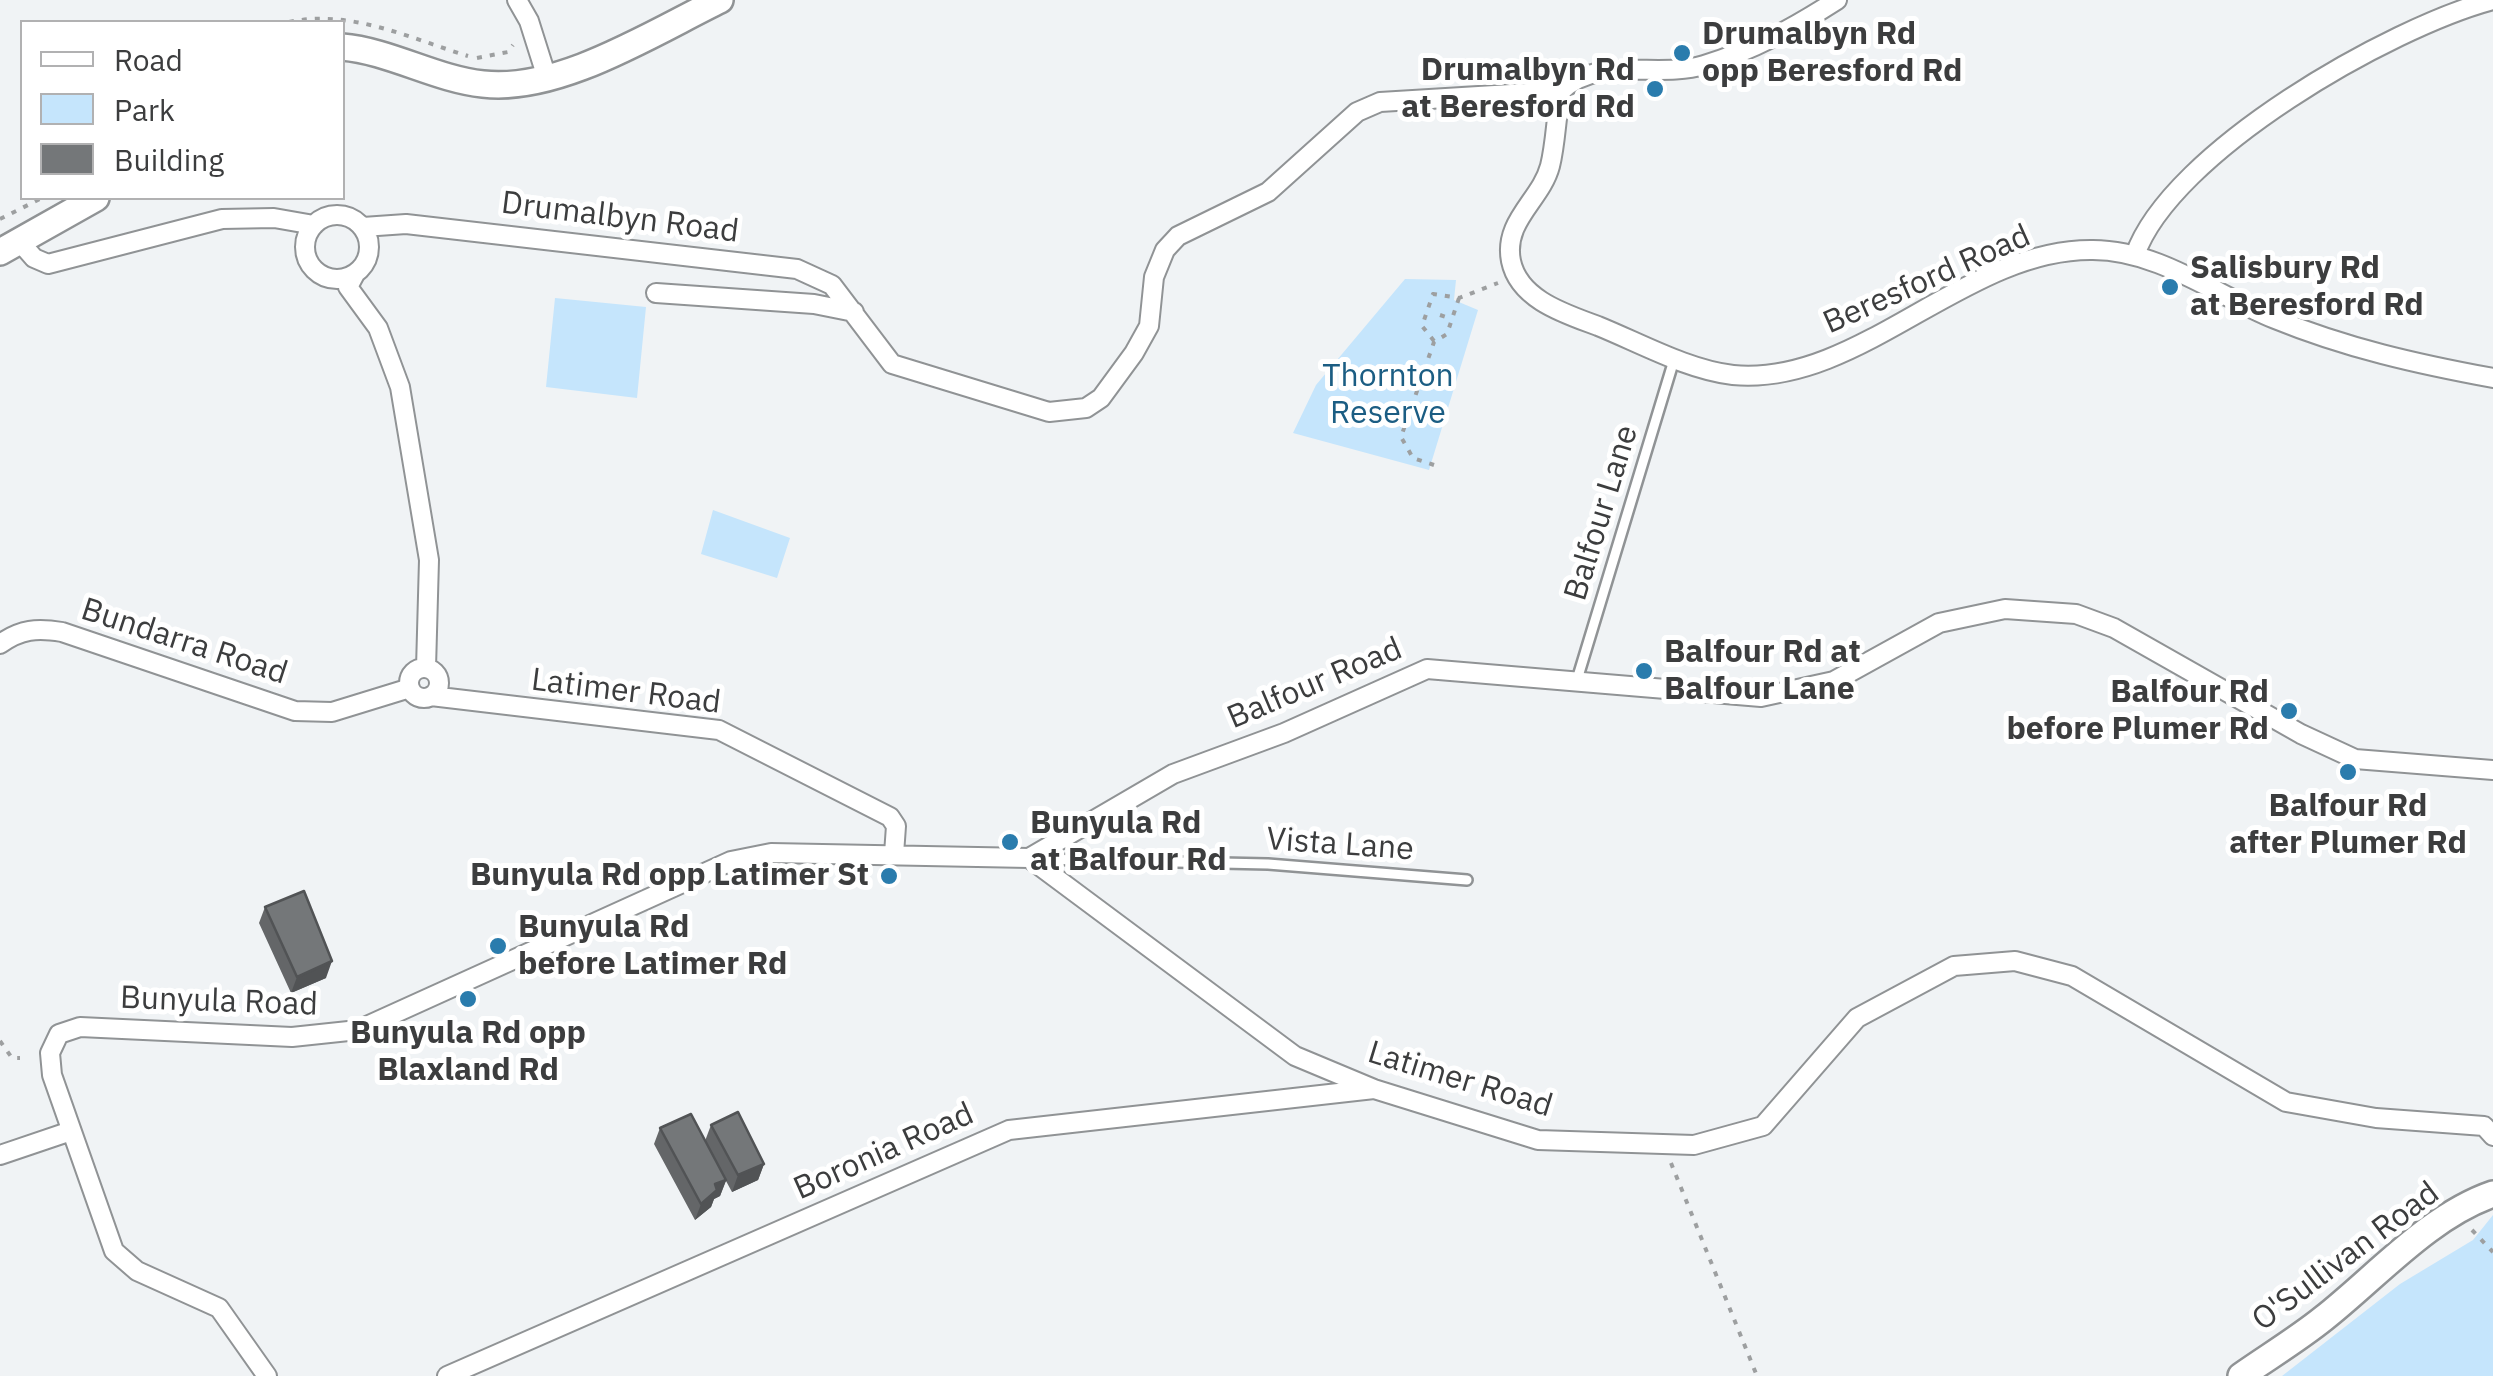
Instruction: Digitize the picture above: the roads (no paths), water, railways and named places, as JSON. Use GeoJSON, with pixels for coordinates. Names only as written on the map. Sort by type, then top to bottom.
{"type":"FeatureCollection","features":[{"type":"Feature","properties":{"kind":"street"},"geometry":{"type":"LineString","coordinates":[[516,0],[529,21],[547,78]]}},
{"type":"Feature","properties":{"kind":"street"},"geometry":{"type":"LineString","coordinates":[[345,48],[443,77],[487,85],[547,78],[611,53],[720,0]]}},
{"type":"Feature","properties":{"kind":"street","name":"Drumalbyn Road"},"geometry":{"type":"LineString","coordinates":[[362,226],[406,224],[457,229],[796,270],[832,285],[892,364],[1049,412],[1086,408],[1119,378],[1148,326],[1154,277],[1165,250],[1178,236],[1268,192],[1357,112],[1380,102],[1561,91],[1574,79],[1596,72],[1682,71],[1782,35],[1837,0]]}},
{"type":"Feature","properties":{"kind":"street"},"geometry":{"type":"LineString","coordinates":[[2135,255],[2141,238],[2173,190],[2243,131],[2389,40],[2492,0]]}},
{"type":"Feature","properties":{"kind":"street","name":"Beresford Road"},"geometry":{"type":"LineString","coordinates":[[1561,91],[1550,164],[1515,226],[1510,245],[1517,276],[1537,299],[1560,312],[1674,357],[1731,374],[1802,368],[1838,354],[1918,310],[2028,262],[2086,250],[2135,255],[2334,342],[2388,358],[2493,378]]}},
{"type":"Feature","properties":{"kind":"street"},"geometry":{"type":"LineString","coordinates":[[10,247],[92,200]]}},
{"type":"Feature","properties":{"kind":"street"},"geometry":{"type":"LineString","coordinates":[[10,247],[48,264],[222,219],[274,218],[314,225],[333,215],[354,219],[362,226],[370,248],[365,264],[348,287],[378,328],[400,387],[430,560],[426,668],[438,680],[431,696],[420,697],[410,688],[412,673],[426,668]]}},
{"type":"Feature","properties":{"kind":"street"},"geometry":{"type":"LineString","coordinates":[[314,225],[305,249],[318,272],[343,279],[355,274]]}},
{"type":"Feature","properties":{"kind":"street","name":"Drumalbyn Road"},"geometry":{"type":"LineString","coordinates":[[656,293],[814,304],[854,312]]}},
{"type":"Feature","properties":{"kind":"street","name":"Balfour Road"},"geometry":{"type":"LineString","coordinates":[[1029,858],[1173,774],[1284,733],[1413,673],[1444,668],[1761,697],[1834,681],[1900,640],[1954,617],[2005,608],[2076,614],[2114,628],[2301,734],[2355,759],[2493,770]]}},
{"type":"Feature","properties":{"kind":"street","name":"Bundarra Road"},"geometry":{"type":"LineString","coordinates":[[0,644],[16,632],[40,628],[62,632],[295,710],[332,712],[410,688]]}},
{"type":"Feature","properties":{"kind":"street","name":"Latimer Road"},"geometry":{"type":"LineString","coordinates":[[431,696],[719,730],[890,817],[896,826],[894,854]]}},
{"type":"Feature","properties":{"kind":"street","name":"Bunyula Road"},"geometry":{"type":"LineString","coordinates":[[266,1376],[219,1308],[122,1262],[109,1239],[50,1062],[56,1038],[71,1028],[334,1036],[358,1030],[731,861],[771,853],[894,854]]}},
{"type":"Feature","properties":{"kind":"street"},"geometry":{"type":"LineString","coordinates":[[894,854],[1029,858]]}},
{"type":"Feature","properties":{"kind":"street","name":"Latimer Road"},"geometry":{"type":"LineString","coordinates":[[1029,858],[1295,1056],[1374,1089],[1538,1140],[1694,1144],[1762,1126],[1856,1018],[1954,966],[2016,961],[2072,976],[2286,1102],[2376,1118],[2484,1126],[2493,1136]]}},
{"type":"Feature","properties":{"kind":"street","name":"Boronia Road"},"geometry":{"type":"LineString","coordinates":[[447,1376],[1009,1130],[1374,1089]]}},
{"type":"Feature","properties":{"kind":"street"},"geometry":{"type":"LineString","coordinates":[[0,1155],[71,1130]]}},
{"type":"Feature","properties":{"kind":"street","name":"O'Sullivan Road"},"geometry":{"type":"LineString","coordinates":[[2241,1376],[2321,1320],[2456,1214],[2493,1194]]}},
{"type":"Feature","properties":{"kind":"lane","name":"Balfour Lane"},"geometry":{"type":"LineString","coordinates":[[1576,683],[1674,357]]}},
{"type":"Feature","properties":{"kind":"lane","name":"Vista Lane"},"geometry":{"type":"LineString","coordinates":[[1029,858],[1082,863],[1268,864],[1467,880]]}},
{"type":"Feature","properties":{"kind":"place","name":"Drumalbyn Rd opp Beresford Rd"},"geometry":{"type":"Point","coordinates":[1682,53]}},
{"type":"Feature","properties":{"kind":"place","name":"Drumalbyn Rd at Beresford Rd"},"geometry":{"type":"Point","coordinates":[1655,89]}},
{"type":"Feature","properties":{"kind":"place","name":"Salisbury Rd at Beresford Rd"},"geometry":{"type":"Point","coordinates":[2170,287]}},
{"type":"Feature","properties":{"kind":"place","name":"Balfour Rd at Balfour Lane"},"geometry":{"type":"Point","coordinates":[1644,671]}},
{"type":"Feature","properties":{"kind":"place","name":"Balfour Rd before Plumer Rd"},"geometry":{"type":"Point","coordinates":[2289,711]}},
{"type":"Feature","properties":{"kind":"place","name":"Balfour Rd after Plumer Rd"},"geometry":{"type":"Point","coordinates":[2348,772]}},
{"type":"Feature","properties":{"kind":"place","name":"Bunyula Rd at Balfour Rd"},"geometry":{"type":"Point","coordinates":[1010,842]}},
{"type":"Feature","properties":{"kind":"place","name":"Bunyula Rd opp Latimer St"},"geometry":{"type":"Point","coordinates":[889,876]}},
{"type":"Feature","properties":{"kind":"place","name":"Bunyula Rd before Latimer Rd"},"geometry":{"type":"Point","coordinates":[498,946]}},
{"type":"Feature","properties":{"kind":"place","name":"Bunyula Rd opp Blaxland Rd"},"geometry":{"type":"Point","coordinates":[468,999]}},
{"type":"Feature","properties":{"kind":"park label","name":"Thornton Reserve"},"geometry":{"type":"Point","coordinates":[1388,396]}}]}
